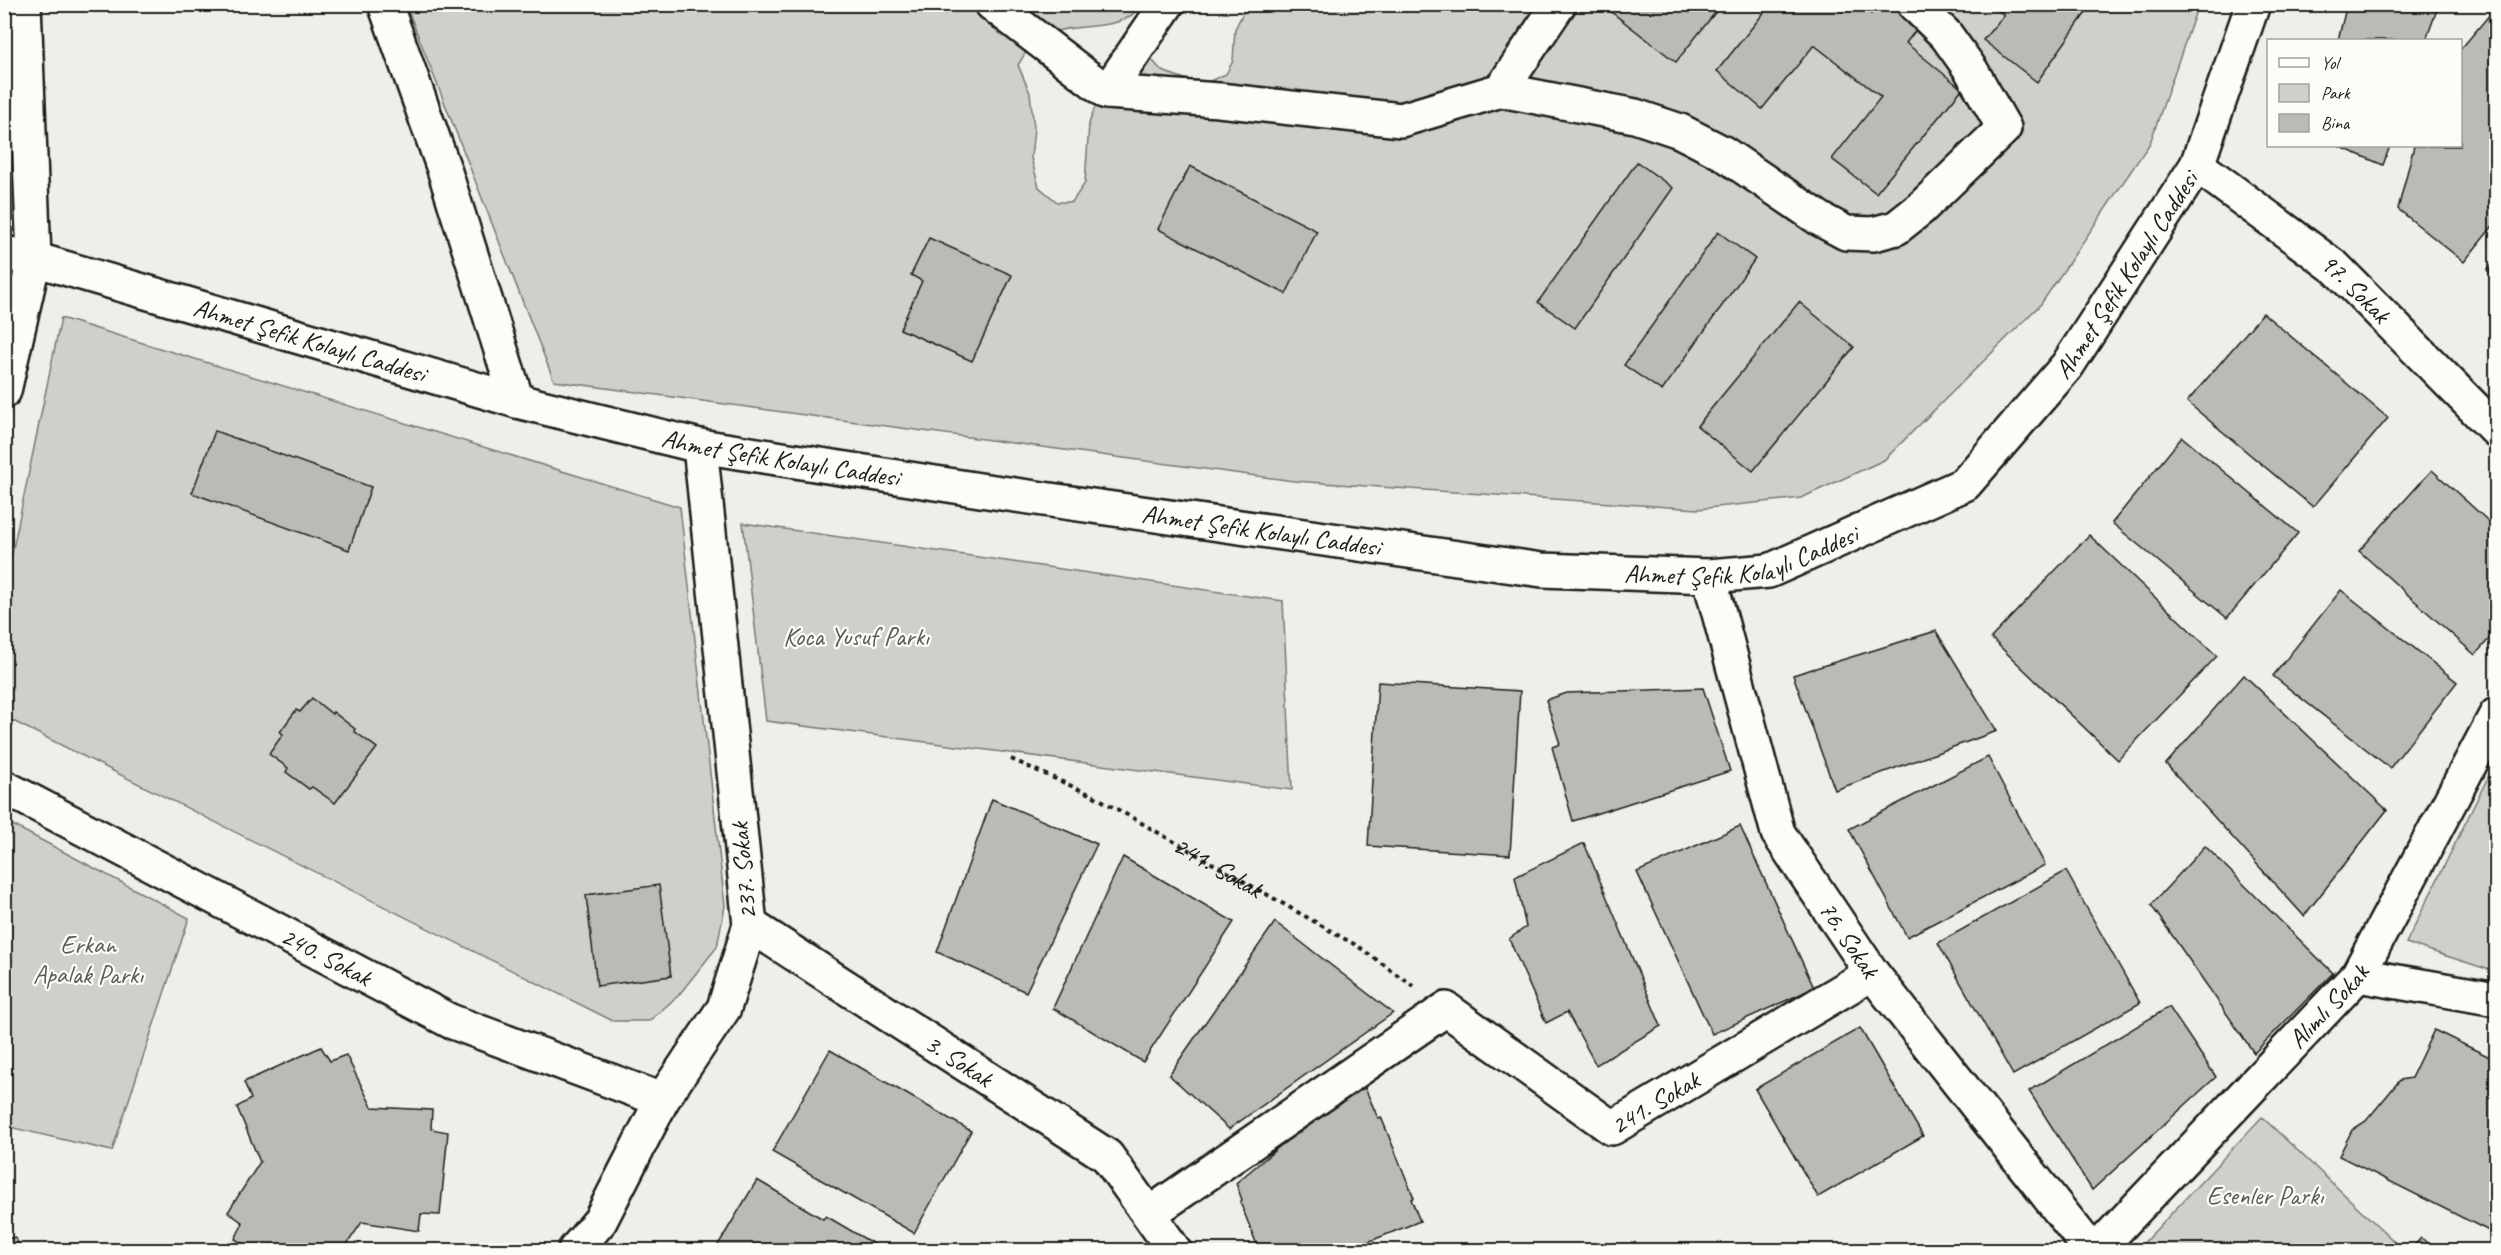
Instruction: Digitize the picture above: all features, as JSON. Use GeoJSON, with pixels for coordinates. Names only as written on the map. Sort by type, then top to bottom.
{"type":"FeatureCollection","features":[{"type":"Feature","properties":{"kind":"street"},"geometry":{"type":"LineString","coordinates":[[4,391],[19,256],[24,4]]}},
{"type":"Feature","properties":{"kind":"street"},"geometry":{"type":"LineString","coordinates":[[385,4],[444,169],[517,401]]}},
{"type":"Feature","properties":{"kind":"street"},"geometry":{"type":"LineString","coordinates":[[992,4],[1107,92],[1219,100],[1401,120],[1501,90],[1635,116],[1680,131],[1723,153],[1820,219],[1846,232],[1873,234],[1896,228],[1920,209],[2004,128],[1971,70],[1946,35],[1914,4]]}},
{"type":"Feature","properties":{"kind":"street"},"geometry":{"type":"LineString","coordinates":[[1107,92],[1167,4]]}},
{"type":"Feature","properties":{"kind":"street"},"geometry":{"type":"LineString","coordinates":[[1501,90],[1559,4]]}},
{"type":"Feature","properties":{"kind":"street","name":"Ahmet Şefik Kolaylı Caddesi"},"geometry":{"type":"LineString","coordinates":[[19,256],[517,401],[700,446],[980,490],[1542,570],[1709,576],[1769,571],[1965,484],[2067,366],[2197,165],[2253,4]]}},
{"type":"Feature","properties":{"kind":"street","name":"97. Sokak"},"geometry":{"type":"LineString","coordinates":[[2197,165],[2336,268],[2496,430]]}},
{"type":"Feature","properties":{"kind":"street","name":"237. Sokak"},"geometry":{"type":"LineString","coordinates":[[574,1251],[600,1221],[662,1100],[724,1008],[750,925],[700,446]]}},
{"type":"Feature","properties":{"kind":"street","name":"76. Sokak"},"geometry":{"type":"LineString","coordinates":[[1709,576],[1778,832],[1872,973],[2091,1251]]}},
{"type":"Feature","properties":{"kind":"street","name":"Alımlı Sokak"},"geometry":{"type":"LineString","coordinates":[[2097,1251],[2358,975],[2496,716]]}},
{"type":"Feature","properties":{"kind":"street","name":"240. Sokak"},"geometry":{"type":"LineString","coordinates":[[4,787],[450,1021],[662,1100]]}},
{"type":"Feature","properties":{"kind":"street","name":"3. Sokak"},"geometry":{"type":"LineString","coordinates":[[750,925],[1107,1156],[1174,1251]]}},
{"type":"Feature","properties":{"kind":"street","name":"241. Sokak"},"geometry":{"type":"LineString","coordinates":[[1446,1009],[1612,1128],[1872,973]]}},
{"type":"Feature","properties":{"kind":"street"},"geometry":{"type":"LineString","coordinates":[[2358,975],[2496,999]]}},
{"type":"Feature","properties":{"kind":"street"},"geometry":{"type":"LineString","coordinates":[[1149,1214],[1446,1009]]}},
{"type":"Feature","properties":{"kind":"path","name":"241. Sokak"},"geometry":{"type":"LineString","coordinates":[[1011,759],[1094,796],[1359,947],[1446,1009]]}},
{"type":"Feature","properties":{"kind":"green space"},"geometry":{"type":"Polygon","coordinates":[[[406,5],[1141,5],[1131,15],[1119,21],[1057,31],[1043,36],[1029,47],[1018,65],[1030,93],[1034,128],[1031,158],[1039,187],[1057,202],[1072,202],[1085,183],[1089,124],[1109,81],[1144,51],[1162,71],[1188,80],[1210,81],[1226,74],[1233,61],[1235,29],[1247,5],[2198,5],[2150,143],[2041,304],[1884,460],[1801,498],[1698,509],[1294,481],[554,381],[406,5]]]}},
{"type":"Feature","properties":{"kind":"green space"},"geometry":{"type":"Polygon","coordinates":[[[61,318],[680,507],[725,906],[717,947],[678,996],[649,1021],[613,1021],[5,717],[5,587],[61,318]]]}},
{"type":"Feature","properties":{"kind":"green space","name":"Koca Yusuf Parkı"},"geometry":{"type":"Polygon","coordinates":[[[743,523],[1283,601],[1292,790],[766,721],[743,523]]]}},
{"type":"Feature","properties":{"kind":"green space"},"geometry":{"type":"Polygon","coordinates":[[[2496,761],[2496,972],[2406,943],[2496,761]]]}},
{"type":"Feature","properties":{"kind":"green space","name":"Erkan Apalak Parkı"},"geometry":{"type":"Polygon","coordinates":[[[5,821],[189,918],[112,1151],[5,1126],[5,821]]]}},
{"type":"Feature","properties":{"kind":"green space","name":"Esenler Parkı"},"geometry":{"type":"Polygon","coordinates":[[[2262,1117],[2398,1245],[2393,1250],[2137,1250],[2262,1117]]]}},
{"type":"Feature","properties":{"kind":"building"},"geometry":{"type":"Polygon","coordinates":[[[1601,4],[1722,4],[1676,62],[1601,4]]]}},
{"type":"Feature","properties":{"kind":"building"},"geometry":{"type":"Polygon","coordinates":[[[1771,4],[1858,4],[1871,14],[1879,4],[1891,4],[1919,26],[1906,43],[1962,89],[1876,193],[1832,159],[1881,97],[1814,45],[1762,109],[1717,71],[1771,4]]]}},
{"type":"Feature","properties":{"kind":"building"},"geometry":{"type":"Polygon","coordinates":[[[1994,4],[2092,4],[2037,82],[1983,40],[2004,15],[1993,7],[1994,4]]]}},
{"type":"Feature","properties":{"kind":"building"},"geometry":{"type":"Polygon","coordinates":[[[2347,4],[2439,4],[2426,39],[2338,39],[2347,4]]]}},
{"type":"Feature","properties":{"kind":"building"},"geometry":{"type":"Polygon","coordinates":[[[2496,7],[2496,222],[2464,262],[2398,209],[2414,147],[2462,147],[2462,48],[2496,7]]]}},
{"type":"Feature","properties":{"kind":"building"},"geometry":{"type":"Polygon","coordinates":[[[2340,147],[2390,147],[2383,165],[2340,147]]]}},
{"type":"Feature","properties":{"kind":"building"},"geometry":{"type":"Polygon","coordinates":[[[1637,162],[1673,188],[1575,328],[1538,302],[1637,162]]]}},
{"type":"Feature","properties":{"kind":"building"},"geometry":{"type":"Polygon","coordinates":[[[1190,166],[1317,231],[1286,294],[1158,229],[1190,166]]]}},
{"type":"Feature","properties":{"kind":"building"},"geometry":{"type":"Polygon","coordinates":[[[1718,232],[1755,259],[1662,391],[1624,365],[1718,232]]]}},
{"type":"Feature","properties":{"kind":"building"},"geometry":{"type":"Polygon","coordinates":[[[929,238],[1012,275],[972,361],[900,329],[922,281],[911,275],[929,238]]]}},
{"type":"Feature","properties":{"kind":"building"},"geometry":{"type":"Polygon","coordinates":[[[2496,261],[2496,279],[2487,270],[2496,261]]]}},
{"type":"Feature","properties":{"kind":"building"},"geometry":{"type":"Polygon","coordinates":[[[1799,302],[1854,347],[1753,471],[1697,426],[1799,302]]]}},
{"type":"Feature","properties":{"kind":"building"},"geometry":{"type":"Polygon","coordinates":[[[2263,313],[2388,418],[2313,507],[2187,402],[2263,313]]]}},
{"type":"Feature","properties":{"kind":"building"},"geometry":{"type":"Polygon","coordinates":[[[215,431],[371,487],[349,550],[192,493],[215,431]]]}},
{"type":"Feature","properties":{"kind":"building"},"geometry":{"type":"Polygon","coordinates":[[[2182,437],[2298,533],[2227,618],[2112,523],[2182,437]]]}},
{"type":"Feature","properties":{"kind":"building"},"geometry":{"type":"Polygon","coordinates":[[[2432,470],[2496,528],[2496,631],[2475,655],[2359,551],[2432,470]]]}},
{"type":"Feature","properties":{"kind":"building"},"geometry":{"type":"Polygon","coordinates":[[[2089,535],[2217,656],[2118,760],[1991,638],[2089,535]]]}},
{"type":"Feature","properties":{"kind":"building"},"geometry":{"type":"Polygon","coordinates":[[[2341,590],[2457,682],[2390,768],[2273,676],[2341,590]]]}},
{"type":"Feature","properties":{"kind":"building"},"geometry":{"type":"Polygon","coordinates":[[[1936,631],[1997,731],[1835,790],[1793,675],[1936,631]]]}},
{"type":"Feature","properties":{"kind":"building"},"geometry":{"type":"Polygon","coordinates":[[[2244,675],[2387,810],[2304,916],[2166,764],[2244,675]]]}},
{"type":"Feature","properties":{"kind":"building"},"geometry":{"type":"Polygon","coordinates":[[[1378,682],[1520,691],[1510,855],[1368,846],[1378,682]]]}},
{"type":"Feature","properties":{"kind":"building"},"geometry":{"type":"Polygon","coordinates":[[[1703,688],[1730,771],[1573,821],[1552,747],[1560,744],[1546,700],[1567,693],[1703,688]]]}},
{"type":"Feature","properties":{"kind":"building"},"geometry":{"type":"Polygon","coordinates":[[[312,698],[377,748],[335,803],[312,787],[309,789],[286,772],[288,768],[269,754],[283,734],[280,732],[296,710],[300,712],[312,698]]]}},
{"type":"Feature","properties":{"kind":"building"},"geometry":{"type":"Polygon","coordinates":[[[1988,757],[2045,865],[1907,937],[1849,829],[1988,757]]]}},
{"type":"Feature","properties":{"kind":"building"},"geometry":{"type":"Polygon","coordinates":[[[992,799],[1097,844],[1026,992],[937,952],[992,799]]]}},
{"type":"Feature","properties":{"kind":"building"},"geometry":{"type":"Polygon","coordinates":[[[1740,826],[1814,988],[1712,1034],[1637,872],[1740,826]]]}},
{"type":"Feature","properties":{"kind":"building"},"geometry":{"type":"Polygon","coordinates":[[[1584,843],[1661,1026],[1596,1065],[1567,1012],[1546,1023],[1509,939],[1526,927],[1515,877],[1584,843]]]}},
{"type":"Feature","properties":{"kind":"building"},"geometry":{"type":"Polygon","coordinates":[[[2205,846],[2333,973],[2254,1053],[2151,905],[2205,846]]]}},
{"type":"Feature","properties":{"kind":"building"},"geometry":{"type":"Polygon","coordinates":[[[1123,857],[1234,922],[1143,1062],[1053,1008],[1123,857]]]}},
{"type":"Feature","properties":{"kind":"building"},"geometry":{"type":"Polygon","coordinates":[[[2066,871],[2140,1003],[2013,1075],[1938,943],[2066,871]]]}},
{"type":"Feature","properties":{"kind":"building"},"geometry":{"type":"Polygon","coordinates":[[[659,885],[671,976],[597,986],[586,895],[659,885]]]}},
{"type":"Feature","properties":{"kind":"building"},"geometry":{"type":"Polygon","coordinates":[[[1275,922],[1393,1013],[1229,1129],[1169,1075],[1275,922]]]}},
{"type":"Feature","properties":{"kind":"building"},"geometry":{"type":"Polygon","coordinates":[[[2169,1007],[2216,1077],[2092,1190],[2029,1091],[2169,1007]]]}},
{"type":"Feature","properties":{"kind":"building"},"geometry":{"type":"Polygon","coordinates":[[[1860,1028],[1923,1136],[1818,1197],[1755,1089],[1860,1028]]]}},
{"type":"Feature","properties":{"kind":"building"},"geometry":{"type":"Polygon","coordinates":[[[2434,1030],[2496,1060],[2496,1120],[2493,1128],[2496,1129],[2496,1195],[2494,1199],[2496,1200],[2496,1227],[2493,1233],[2339,1156],[2352,1130],[2366,1121],[2400,1080],[2411,1078],[2434,1030]]]}},
{"type":"Feature","properties":{"kind":"building"},"geometry":{"type":"Polygon","coordinates":[[[321,1047],[330,1061],[346,1055],[372,1107],[432,1110],[431,1129],[448,1132],[440,1215],[421,1214],[419,1231],[362,1222],[343,1250],[253,1250],[235,1239],[243,1223],[228,1212],[260,1162],[237,1107],[251,1099],[244,1082],[321,1047]]]}},
{"type":"Feature","properties":{"kind":"building"},"geometry":{"type":"Polygon","coordinates":[[[830,1050],[971,1131],[914,1233],[772,1152],[830,1050]]]}},
{"type":"Feature","properties":{"kind":"building"},"geometry":{"type":"Polygon","coordinates":[[[1365,1088],[1378,1118],[1381,1117],[1414,1198],[1411,1199],[1420,1221],[1348,1250],[1259,1250],[1240,1202],[1242,1200],[1236,1183],[1336,1099],[1365,1088]]]}},
{"type":"Feature","properties":{"kind":"building"},"geometry":{"type":"Polygon","coordinates":[[[757,1180],[823,1219],[826,1216],[884,1250],[715,1250],[757,1180]]]}},
{"type":"Feature","properties":{"kind":"building"},"geometry":{"type":"Polygon","coordinates":[[[15,1237],[22,1250],[4,1250],[4,1240],[15,1237]]]}},
{"type":"Feature","properties":{"kind":"building"},"geometry":{"type":"Polygon","coordinates":[[[2421,1238],[2438,1250],[2410,1250],[2421,1238]]]}},
{"type":"Feature","properties":{"kind":"building"},"geometry":{"type":"Polygon","coordinates":[[[1440,1245],[1440,1250],[1426,1250],[1440,1245]]]}}]}
